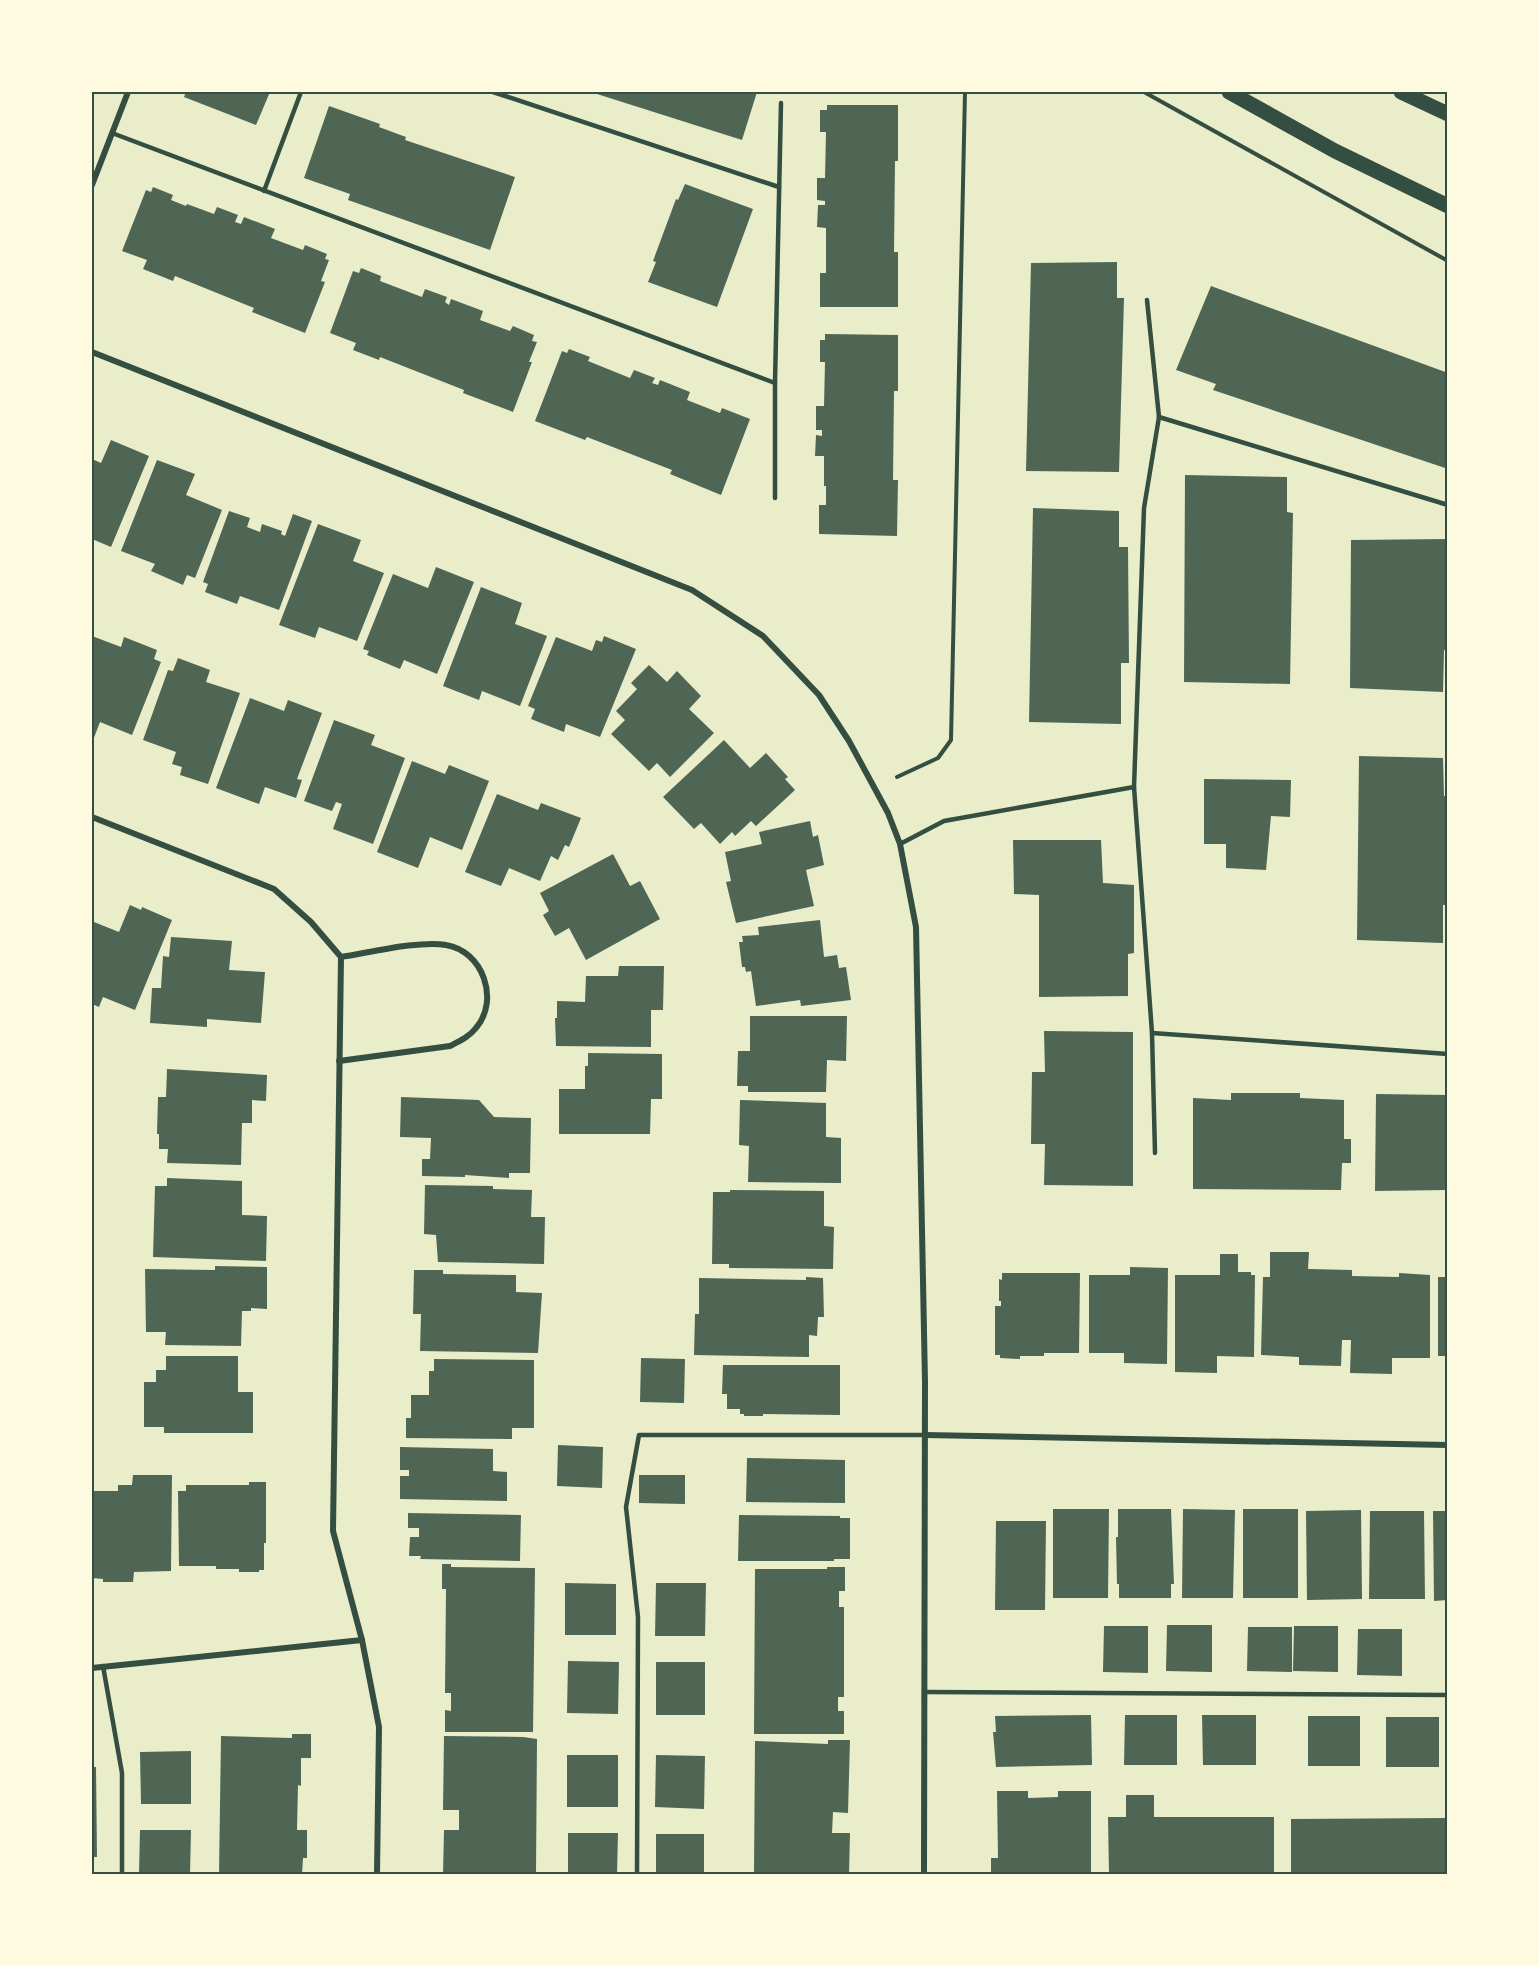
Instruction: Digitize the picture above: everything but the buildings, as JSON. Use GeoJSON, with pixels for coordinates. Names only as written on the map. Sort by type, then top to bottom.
{"type":"FeatureCollection","features":[{"type":"Feature","properties":{"kind":"main road"},"geometry":{"type":"LineString","coordinates":[[1229,92],[1335,151],[1448,206]]}},
{"type":"Feature","properties":{"kind":"main road"},"geometry":{"type":"LineString","coordinates":[[1401,92],[1448,114]]}},
{"type":"Feature","properties":{"kind":"street"},"geometry":{"type":"LineString","coordinates":[[92,185],[128,92]]}},
{"type":"Feature","properties":{"kind":"street"},"geometry":{"type":"LineString","coordinates":[[92,352],[692,590],[763,636],[819,695],[874,785],[900,844],[916,927],[925,1435],[924,1875]]}},
{"type":"Feature","properties":{"kind":"street"},"geometry":{"type":"LineString","coordinates":[[92,817],[274,889],[311,922],[341,957],[333,1531],[362,1640],[379,1727],[377,1875]]}},
{"type":"Feature","properties":{"kind":"street"},"geometry":{"type":"LineString","coordinates":[[339,1061],[450,1046],[465,1039],[477,1027],[485,1012],[488,996],[485,978],[476,964],[464,952],[448,945],[432,944],[341,957]]}},
{"type":"Feature","properties":{"kind":"street"},"geometry":{"type":"LineString","coordinates":[[925,1435],[1448,1445]]}},
{"type":"Feature","properties":{"kind":"street"},"geometry":{"type":"LineString","coordinates":[[92,1668],[362,1640]]}},
{"type":"Feature","properties":{"kind":"lane"},"geometry":{"type":"LineString","coordinates":[[264,191],[301,92]]}},
{"type":"Feature","properties":{"kind":"lane"},"geometry":{"type":"LineString","coordinates":[[493,92],[779,187]]}},
{"type":"Feature","properties":{"kind":"lane"},"geometry":{"type":"LineString","coordinates":[[775,498],[781,103]]}},
{"type":"Feature","properties":{"kind":"lane"},"geometry":{"type":"LineString","coordinates":[[112,133],[775,383]]}},
{"type":"Feature","properties":{"kind":"lane"},"geometry":{"type":"LineString","coordinates":[[1147,300],[1159,417],[1144,508],[1134,787],[1152,1033],[1155,1153]]}},
{"type":"Feature","properties":{"kind":"lane"},"geometry":{"type":"LineString","coordinates":[[1159,417],[1448,505]]}},
{"type":"Feature","properties":{"kind":"lane"},"geometry":{"type":"LineString","coordinates":[[900,844],[944,821],[1134,787]]}},
{"type":"Feature","properties":{"kind":"lane"},"geometry":{"type":"LineString","coordinates":[[1152,1033],[1448,1054]]}},
{"type":"Feature","properties":{"kind":"lane"},"geometry":{"type":"LineString","coordinates":[[637,1875],[638,1617],[626,1507],[639,1435],[925,1435]]}},
{"type":"Feature","properties":{"kind":"lane"},"geometry":{"type":"LineString","coordinates":[[104,1666],[122,1773],[122,1875]]}},
{"type":"Feature","properties":{"kind":"lane"},"geometry":{"type":"LineString","coordinates":[[925,1692],[1448,1695]]}},
{"type":"Feature","properties":{"kind":"path"},"geometry":{"type":"LineString","coordinates":[[897,777],[938,758],[951,740],[965,92]]}},
{"type":"Feature","properties":{"kind":"path"},"geometry":{"type":"LineString","coordinates":[[1144,92],[1448,261]]}}]}
